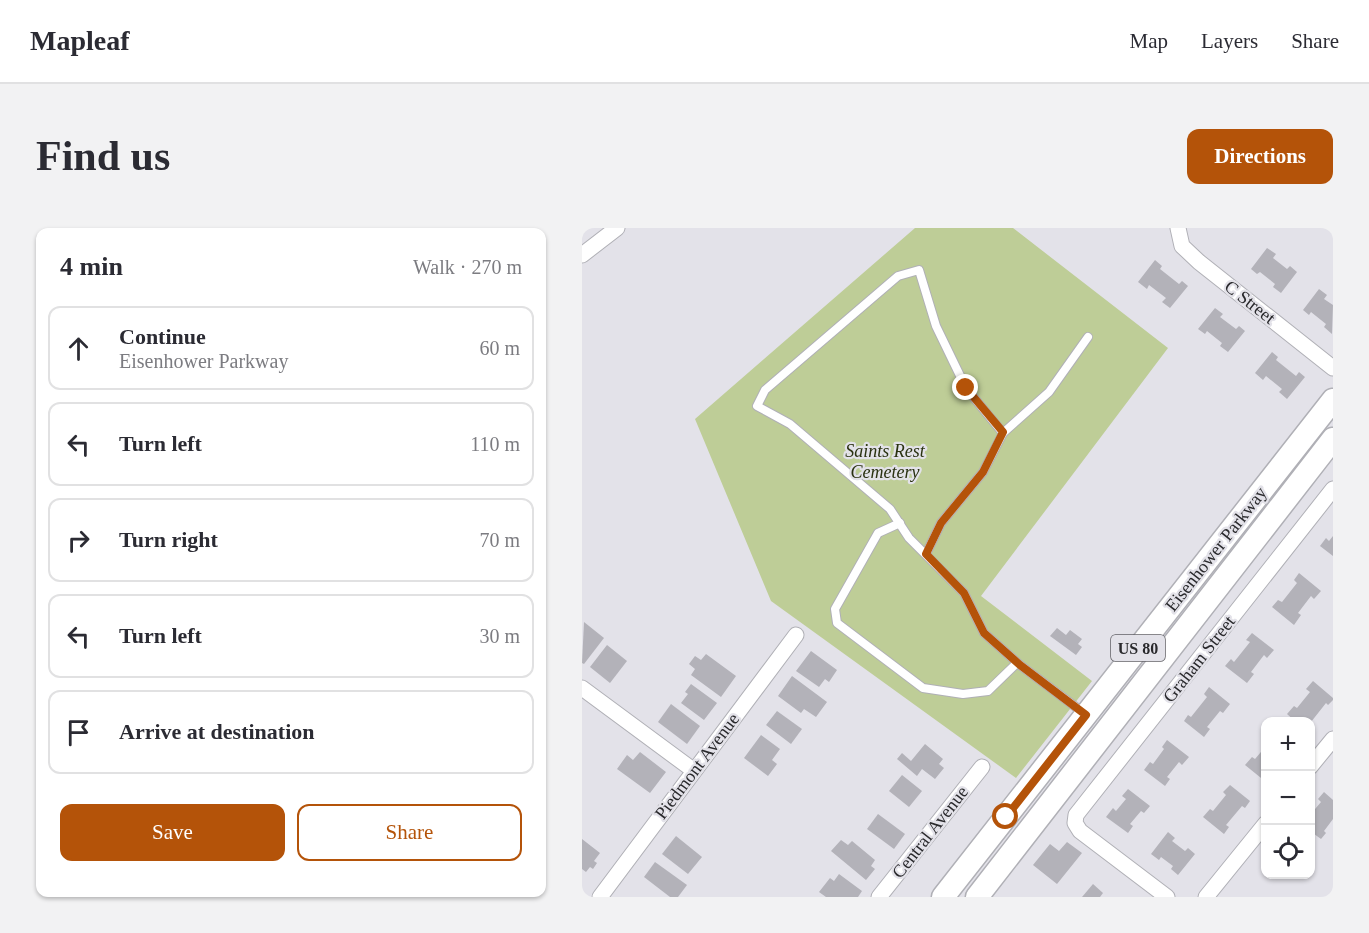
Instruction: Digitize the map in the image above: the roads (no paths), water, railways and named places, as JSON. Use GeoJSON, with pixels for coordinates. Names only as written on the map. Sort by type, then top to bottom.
{"type":"FeatureCollection","features":[{"type":"Feature","properties":{"kind":"main road","name":"Eisenhower Parkway"},"geometry":{"type":"LineString","coordinates":[[943,897],[1333,400]]}},
{"type":"Feature","properties":{"kind":"main road","name":"Eisenhower Parkway"},"geometry":{"type":"LineString","coordinates":[[977,897],[1333,440]]}},
{"type":"Feature","properties":{"kind":"street"},"geometry":{"type":"LineString","coordinates":[[582,255],[617,228]]}},
{"type":"Feature","properties":{"kind":"street","name":"C Street"},"geometry":{"type":"LineString","coordinates":[[1178,228],[1182,246],[1199,262],[1333,368]]}},
{"type":"Feature","properties":{"kind":"street","name":"Graham Street"},"geometry":{"type":"LineString","coordinates":[[1167,897],[1080,831],[1075,823],[1076,815],[1333,489]]}},
{"type":"Feature","properties":{"kind":"street","name":"Piedmont Avenue"},"geometry":{"type":"LineString","coordinates":[[600,897],[796,635]]}},
{"type":"Feature","properties":{"kind":"street"},"geometry":{"type":"LineString","coordinates":[[582,688],[693,770]]}},
{"type":"Feature","properties":{"kind":"street"},"geometry":{"type":"LineString","coordinates":[[1315,762],[1333,739]]}},
{"type":"Feature","properties":{"kind":"street","name":"Central Avenue"},"geometry":{"type":"LineString","coordinates":[[879,897],[982,768]]}},
{"type":"Feature","properties":{"kind":"street"},"geometry":{"type":"LineString","coordinates":[[1206,897],[1264,825]]}},
{"type":"Feature","properties":{"kind":"lane"},"geometry":{"type":"LineString","coordinates":[[1003,432],[966,388],[936,326],[919,270],[898,276],[765,390],[757,406],[789,424],[890,509],[909,538],[964,593],[984,633],[1017,663],[1086,715]]}},
{"type":"Feature","properties":{"kind":"lane"},"geometry":{"type":"LineString","coordinates":[[926,554],[941,523],[983,472],[1003,432],[1049,392],[1088,337]]}},
{"type":"Feature","properties":{"kind":"lane"},"geometry":{"type":"LineString","coordinates":[[900,524],[878,533],[835,609],[837,623],[923,688],[963,694],[988,691],[1017,663]]}},
{"type":"Feature","properties":{"kind":"park label","name":"Saints Rest Cemetery"},"geometry":{"type":"Point","coordinates":[885,461]}}]}
